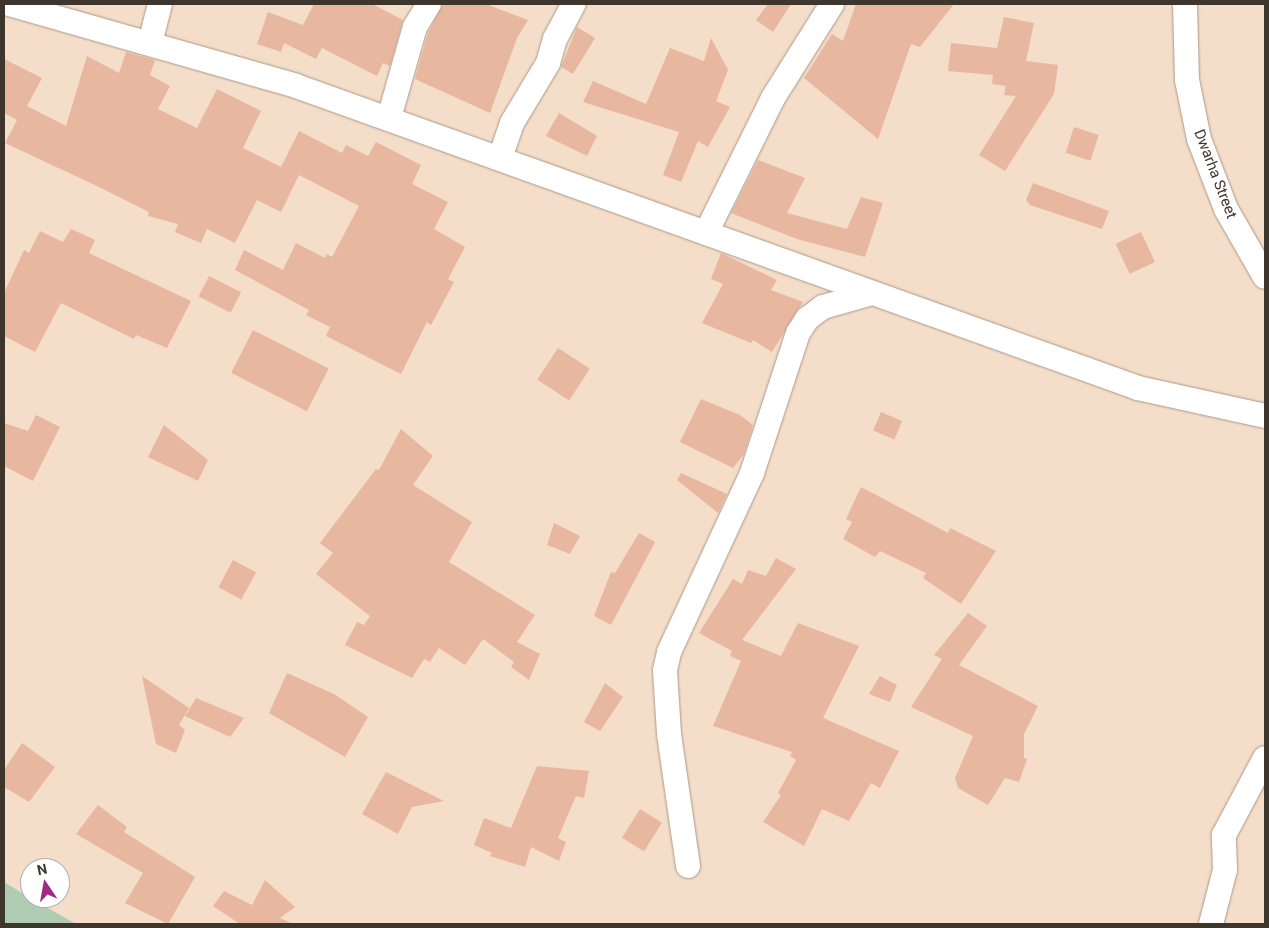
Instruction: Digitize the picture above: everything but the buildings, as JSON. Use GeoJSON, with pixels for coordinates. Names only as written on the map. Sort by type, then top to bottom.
{"type":"FeatureCollection","features":[{"type":"Feature","properties":{"kind":"street"},"geometry":{"type":"LineString","coordinates":[[9,4],[296,86],[872,293],[955,319],[1138,388],[1265,416]]}},
{"type":"Feature","properties":{"kind":"street"},"geometry":{"type":"LineString","coordinates":[[150,44],[160,4]]}},
{"type":"Feature","properties":{"kind":"street"},"geometry":{"type":"LineString","coordinates":[[389,118],[416,28],[428,4]]}},
{"type":"Feature","properties":{"kind":"street"},"geometry":{"type":"LineString","coordinates":[[500,158],[512,123],[548,63],[555,39],[574,4]]}},
{"type":"Feature","properties":{"kind":"street"},"geometry":{"type":"LineString","coordinates":[[706,234],[774,98],[832,4]]}},
{"type":"Feature","properties":{"kind":"street","name":"Dwarha Street"},"geometry":{"type":"LineString","coordinates":[[1185,4],[1187,80],[1199,138],[1226,209],[1265,277]]}},
{"type":"Feature","properties":{"kind":"street"},"geometry":{"type":"LineString","coordinates":[[688,866],[669,734],[666,670],[669,652],[752,473],[798,333],[807,319],[823,307],[872,293]]}},
{"type":"Feature","properties":{"kind":"street"},"geometry":{"type":"LineString","coordinates":[[1211,924],[1225,870],[1224,835],[1265,758]]}},
{"type":"Feature","properties":{"kind":"green space"},"geometry":{"type":"Polygon","coordinates":[[[4,882],[20,892],[20,908],[48,908],[76,924],[4,924],[4,882]]]}}]}
